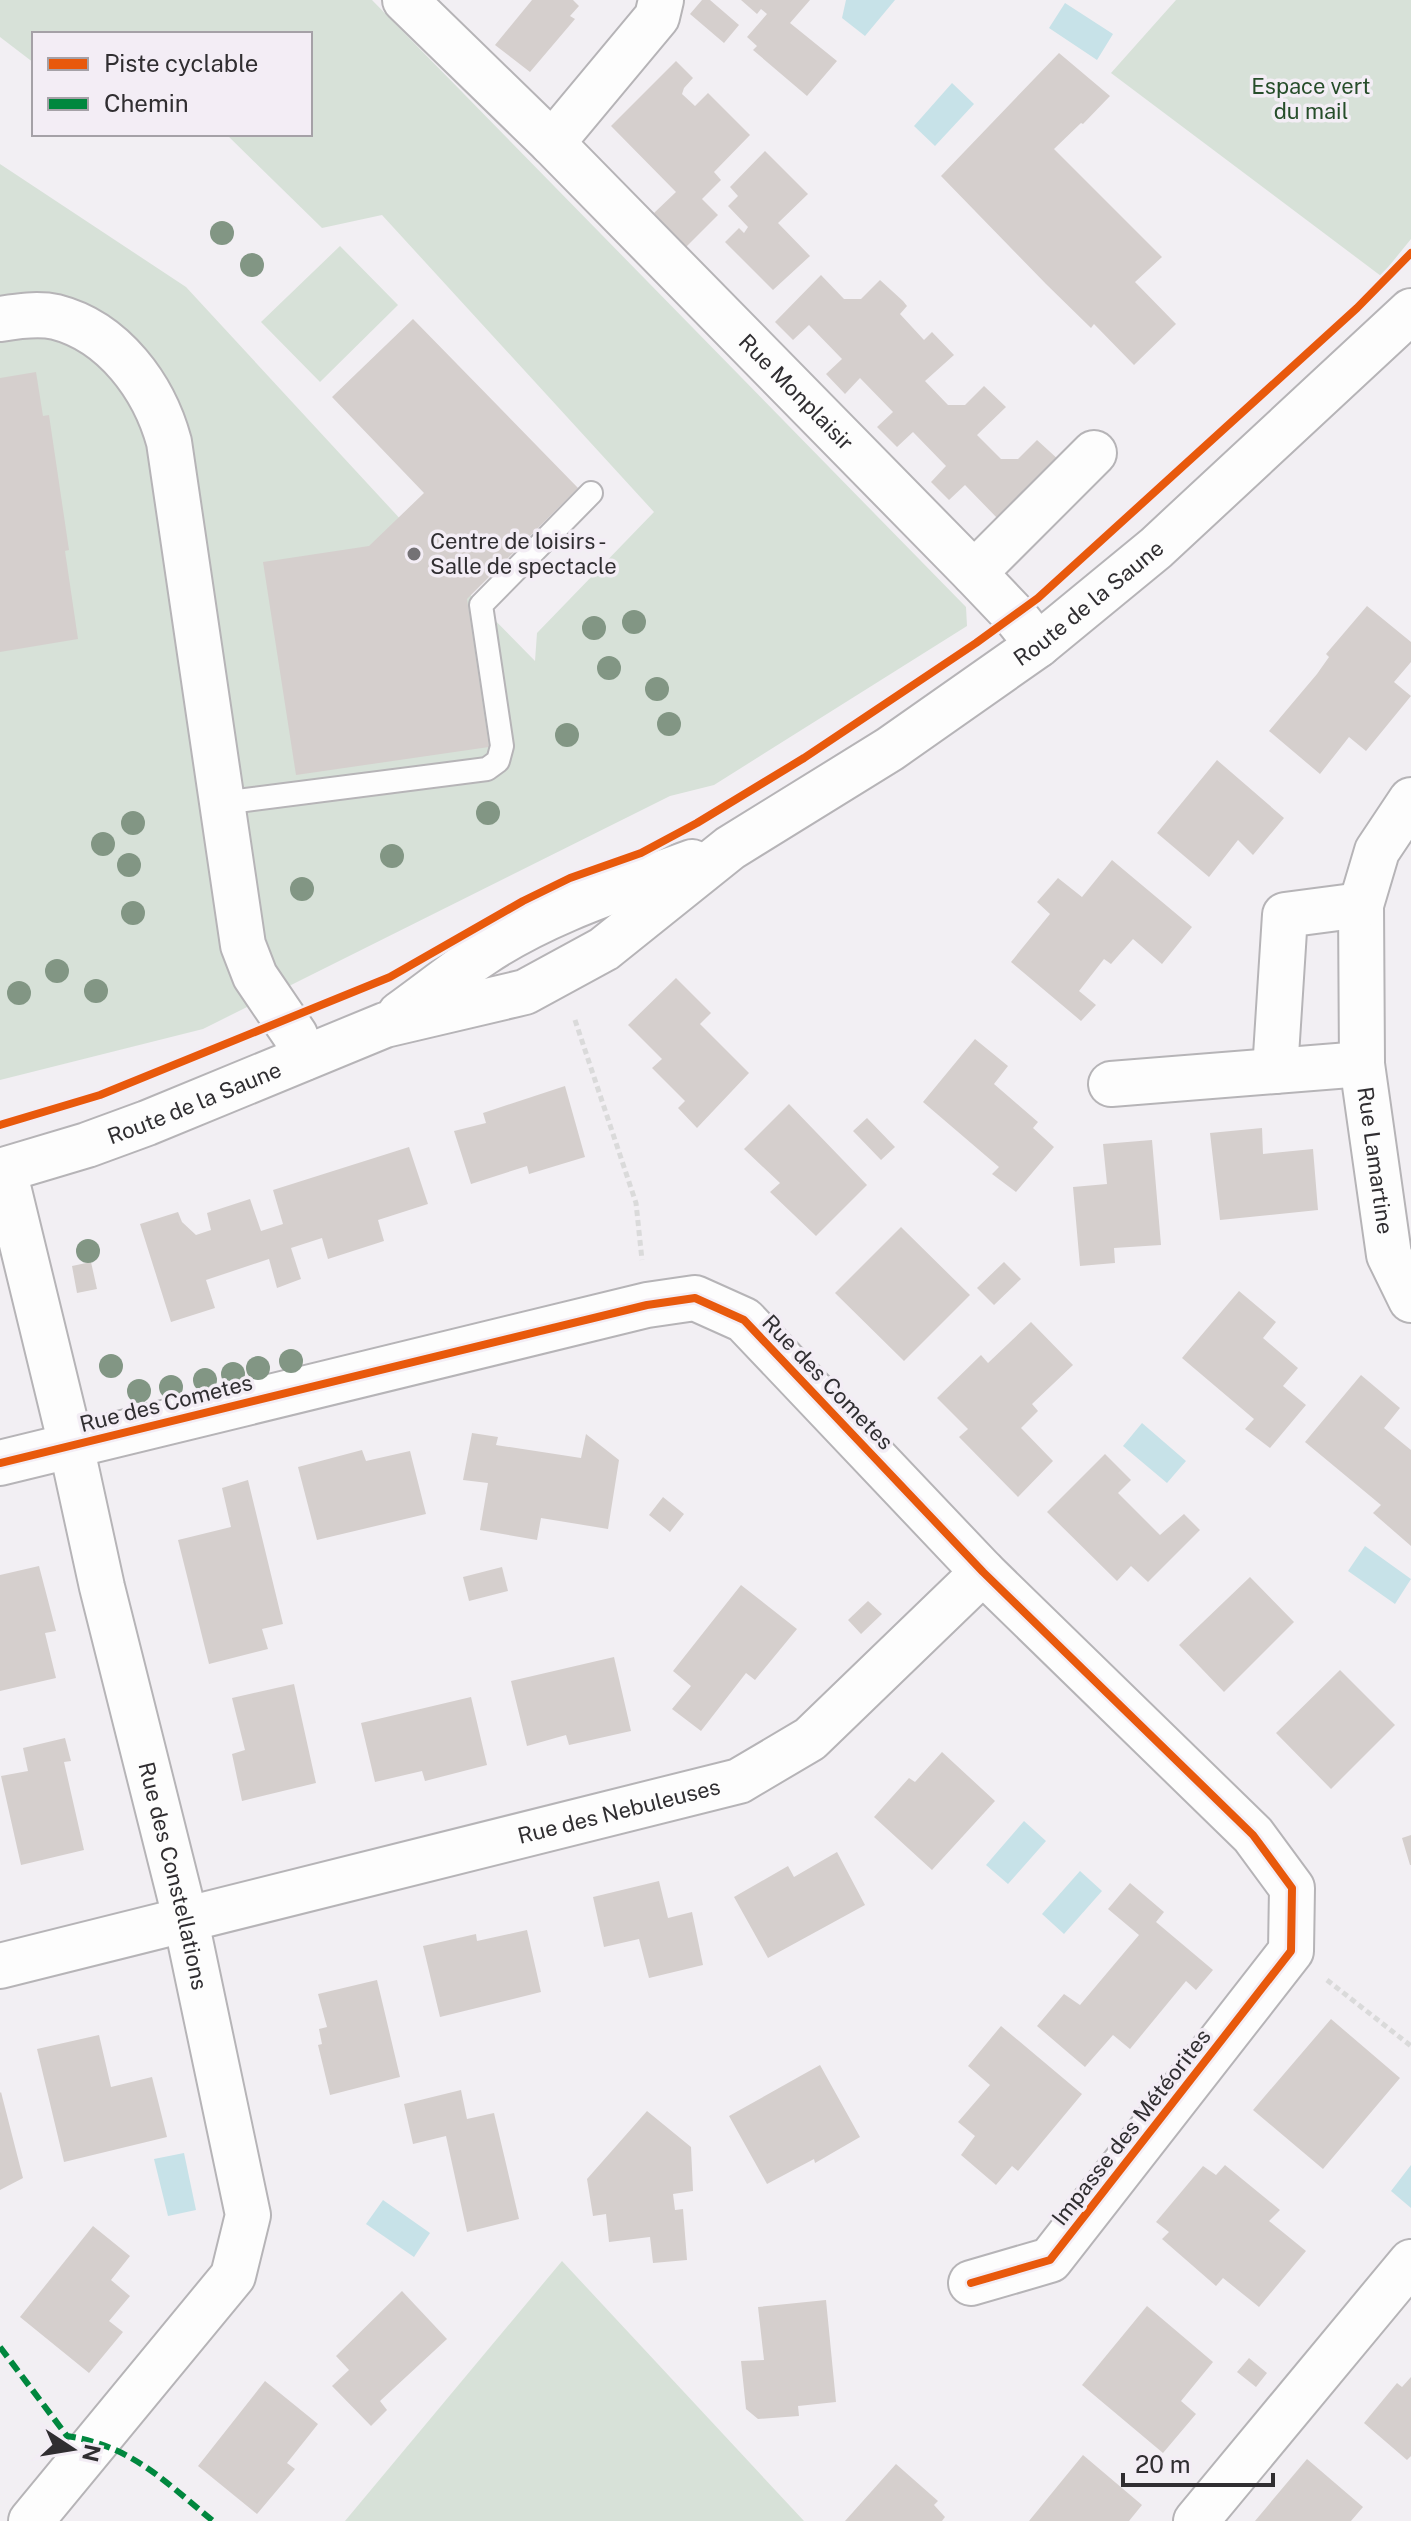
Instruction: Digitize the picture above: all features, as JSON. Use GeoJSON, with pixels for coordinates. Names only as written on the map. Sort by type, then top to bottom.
{"type":"FeatureCollection","features":[{"type":"Feature","properties":{"kind":"street","name":"Rue Monplaisir"},"geometry":{"type":"LineString","coordinates":[[405,0],[552,143],[974,573],[1038,645]]}},
{"type":"Feature","properties":{"kind":"street"},"geometry":{"type":"LineString","coordinates":[[552,143],[657,17],[661,0]]}},
{"type":"Feature","properties":{"kind":"street"},"geometry":{"type":"LineString","coordinates":[[0,319],[25,315],[54,317],[79,325],[101,337],[141,378],[162,417],[169,442],[243,945],[255,976],[295,1035],[304,1058]]}},
{"type":"Feature","properties":{"kind":"street","name":"Route de la Saune"},"geometry":{"type":"LineString","coordinates":[[2,1171],[87,1145],[385,1025],[486,951],[534,926],[583,902],[730,848],[890,749],[1038,645],[1156,548],[1406,325]]}},
{"type":"Feature","properties":{"kind":"street"},"geometry":{"type":"LineString","coordinates":[[974,573],[1094,453]]}},
{"type":"Feature","properties":{"kind":"street","name":"Rue Lamartine"},"geometry":{"type":"LineString","coordinates":[[1411,800],[1377,851],[1361,905],[1362,1064],[1389,1255],[1411,1300]]}},
{"type":"Feature","properties":{"kind":"street"},"geometry":{"type":"LineString","coordinates":[[1275,1071],[1285,915],[1361,905]]}},
{"type":"Feature","properties":{"kind":"street","name":"Rue Lamartine"},"geometry":{"type":"LineString","coordinates":[[1111,1084],[1362,1064]]}},
{"type":"Feature","properties":{"kind":"street","name":"Rue des Constellations"},"geometry":{"type":"LineString","coordinates":[[2,1171],[186,1921],[248,2215],[233,2276],[31,2521]]}},
{"type":"Feature","properties":{"kind":"street","name":"Rue des Cometes"},"geometry":{"type":"LineString","coordinates":[[0,1463],[647,1305],[695,1298],[744,1320],[983,1572],[1253,1835],[1292,1888],[1291,1951]]}},
{"type":"Feature","properties":{"kind":"street","name":"Rue des Nebuleuses"},"geometry":{"type":"LineString","coordinates":[[0,1966],[739,1781],[810,1739],[983,1572]]}},
{"type":"Feature","properties":{"kind":"street","name":"Impasse des Météorites"},"geometry":{"type":"LineString","coordinates":[[971,2283],[1050,2260],[1291,1951]]}},
{"type":"Feature","properties":{"kind":"street"},"geometry":{"type":"LineString","coordinates":[[1196,2521],[1411,2262]]}},
{"type":"Feature","properties":{"kind":"lane"},"geometry":{"type":"LineString","coordinates":[[222,803],[487,769],[498,761],[502,746],[481,605],[591,493]]}},
{"type":"Feature","properties":{"kind":"path"},"geometry":{"type":"LineString","coordinates":[[572,1011],[636,1203],[647,1305]]}},
{"type":"Feature","properties":{"kind":"path"},"geometry":{"type":"LineString","coordinates":[[1291,1951],[1411,2046]]}},
{"type":"Feature","properties":{"kind":"green space"},"geometry":{"type":"Polygon","coordinates":[[[0,0],[372,0],[966,607],[967,626],[714,785],[670,796],[203,1029],[0,1080],[0,164],[186,287],[535,661],[537,633],[654,512],[382,215],[322,228],[228,136],[312,136],[312,32],[32,32],[32,61],[0,37],[0,0]]]}},
{"type":"Feature","properties":{"kind":"green space","name":"Espace vert du mail"},"geometry":{"type":"Polygon","coordinates":[[[1176,0],[1411,0],[1411,239],[1381,276],[1111,73],[1176,0]]]}},
{"type":"Feature","properties":{"kind":"green space"},"geometry":{"type":"Polygon","coordinates":[[[340,246],[398,305],[320,382],[261,322],[340,246]]]}},
{"type":"Feature","properties":{"kind":"green space"},"geometry":{"type":"Polygon","coordinates":[[[562,2261],[804,2521],[345,2521],[562,2261]]]}},
{"type":"Feature","properties":{"kind":"water"},"geometry":{"type":"Polygon","coordinates":[[[846,0],[895,0],[865,36],[842,18],[846,0]]]}},
{"type":"Feature","properties":{"kind":"water"},"geometry":{"type":"Polygon","coordinates":[[[1065,3],[1113,34],[1097,60],[1049,28],[1065,3]]]}},
{"type":"Feature","properties":{"kind":"water"},"geometry":{"type":"Polygon","coordinates":[[[952,83],[974,104],[935,146],[914,126],[952,83]]]}},
{"type":"Feature","properties":{"kind":"water"},"geometry":{"type":"Polygon","coordinates":[[[1142,1423],[1186,1461],[1167,1483],[1123,1446],[1142,1423]]]}},
{"type":"Feature","properties":{"kind":"water"},"geometry":{"type":"Polygon","coordinates":[[[1365,1546],[1411,1579],[1395,1604],[1348,1571],[1365,1546]]]}},
{"type":"Feature","properties":{"kind":"water"},"geometry":{"type":"Polygon","coordinates":[[[1024,1821],[1046,1841],[1008,1884],[986,1865],[1024,1821]]]}},
{"type":"Feature","properties":{"kind":"water"},"geometry":{"type":"Polygon","coordinates":[[[1080,1871],[1102,1891],[1064,1934],[1042,1914],[1080,1871]]]}},
{"type":"Feature","properties":{"kind":"water"},"geometry":{"type":"Polygon","coordinates":[[[184,2153],[196,2210],[168,2216],[154,2159],[184,2153]]]}},
{"type":"Feature","properties":{"kind":"water"},"geometry":{"type":"Polygon","coordinates":[[[1411,2165],[1411,2208],[1391,2191],[1411,2165]]]}},
{"type":"Feature","properties":{"kind":"water"},"geometry":{"type":"Polygon","coordinates":[[[383,2200],[430,2233],[414,2257],[366,2224],[383,2200]]]}},
{"type":"Feature","properties":{"kind":"building"},"geometry":{"type":"Polygon","coordinates":[[[532,0],[573,0],[579,6],[570,16],[575,19],[530,72],[495,45],[532,0]]]}},
{"type":"Feature","properties":{"kind":"building"},"geometry":{"type":"Polygon","coordinates":[[[702,0],[710,0],[739,25],[724,43],[690,14],[702,0]]]}},
{"type":"Feature","properties":{"kind":"building"},"geometry":{"type":"Polygon","coordinates":[[[741,0],[810,0],[790,23],[837,61],[807,96],[753,50],[757,46],[747,37],[767,14],[761,9],[757,14],[741,0]]]}},
{"type":"Feature","properties":{"kind":"building"},"geometry":{"type":"Polygon","coordinates":[[[1059,53],[1110,96],[1054,149],[1162,257],[1135,282],[1176,324],[1134,365],[1094,324],[1091,328],[1046,284],[941,176],[1059,53]]]}},
{"type":"Feature","properties":{"kind":"building"},"geometry":{"type":"Polygon","coordinates":[[[676,61],[693,78],[682,94],[695,106],[708,93],[750,135],[714,172],[721,180],[702,199],[718,215],[686,247],[654,213],[676,192],[611,126],[676,61]]]}},
{"type":"Feature","properties":{"kind":"building"},"geometry":{"type":"Polygon","coordinates":[[[765,151],[808,194],[778,223],[810,256],[773,290],[725,242],[739,228],[744,233],[748,227],[728,206],[738,196],[730,187],[765,151]]]}},
{"type":"Feature","properties":{"kind":"building"},"geometry":{"type":"Polygon","coordinates":[[[821,275],[844,299],[861,299],[880,280],[903,301],[907,306],[900,314],[924,340],[932,332],[954,355],[925,381],[948,405],[965,405],[984,386],[1006,407],[977,435],[1001,459],[1018,459],[1037,440],[1060,461],[999,520],[965,485],[949,500],[931,482],[946,466],[913,432],[897,447],[877,427],[893,412],[860,378],[845,394],[826,374],[842,359],[809,325],[793,340],[775,322],[821,275]]]}},
{"type":"Feature","properties":{"kind":"building","name":"Centre de loisirs - Salle de spectacle"},"geometry":{"type":"Polygon","coordinates":[[[413,319],[578,488],[467,599],[489,747],[296,775],[263,562],[369,546],[424,493],[332,397],[413,319]]]}},
{"type":"Feature","properties":{"kind":"building"},"geometry":{"type":"Polygon","coordinates":[[[36,372],[43,416],[49,415],[69,550],[65,551],[78,639],[0,652],[0,378],[36,372]]]}},
{"type":"Feature","properties":{"kind":"building"},"geometry":{"type":"Polygon","coordinates":[[[1367,606],[1411,642],[1411,662],[1394,682],[1411,696],[1366,751],[1349,737],[1320,774],[1269,731],[1317,674],[1329,657],[1326,654],[1367,606]]]}},
{"type":"Feature","properties":{"kind":"building"},"geometry":{"type":"Polygon","coordinates":[[[1217,760],[1284,818],[1253,855],[1238,840],[1209,877],[1157,833],[1217,760]]]}},
{"type":"Feature","properties":{"kind":"building"},"geometry":{"type":"Polygon","coordinates":[[[1112,860],[1192,927],[1162,964],[1133,939],[1111,964],[1104,959],[1079,991],[1096,1005],[1081,1021],[1011,962],[1050,914],[1037,902],[1058,878],[1082,897],[1112,860]]]}},
{"type":"Feature","properties":{"kind":"building"},"geometry":{"type":"Polygon","coordinates":[[[676,978],[711,1013],[700,1024],[749,1073],[697,1128],[678,1108],[685,1101],[652,1068],[662,1059],[628,1025],[676,978]]]}},
{"type":"Feature","properties":{"kind":"building"},"geometry":{"type":"Polygon","coordinates":[[[975,1039],[1008,1066],[994,1084],[1038,1122],[1033,1128],[1054,1147],[1016,1192],[992,1174],[999,1167],[923,1102],[975,1039]]]}},
{"type":"Feature","properties":{"kind":"building"},"geometry":{"type":"Polygon","coordinates":[[[565,1086],[585,1157],[529,1174],[527,1166],[471,1184],[454,1131],[486,1123],[483,1113],[565,1086]]]}},
{"type":"Feature","properties":{"kind":"building"},"geometry":{"type":"Polygon","coordinates":[[[789,1104],[867,1185],[816,1236],[770,1192],[780,1183],[744,1149],[789,1104]]]}},
{"type":"Feature","properties":{"kind":"building"},"geometry":{"type":"Polygon","coordinates":[[[867,1118],[895,1147],[881,1160],[853,1131],[867,1118]]]}},
{"type":"Feature","properties":{"kind":"building"},"geometry":{"type":"Polygon","coordinates":[[[1262,1128],[1263,1154],[1313,1149],[1318,1210],[1220,1220],[1210,1133],[1262,1128]]]}},
{"type":"Feature","properties":{"kind":"building"},"geometry":{"type":"Polygon","coordinates":[[[1152,1140],[1161,1245],[1114,1248],[1115,1263],[1080,1266],[1073,1187],[1107,1184],[1103,1144],[1152,1140]]]}},
{"type":"Feature","properties":{"kind":"building"},"geometry":{"type":"Polygon","coordinates":[[[409,1147],[428,1204],[378,1220],[384,1241],[328,1259],[322,1238],[291,1248],[301,1279],[277,1288],[269,1259],[206,1280],[215,1308],[171,1322],[140,1224],[178,1212],[182,1222],[196,1235],[211,1230],[207,1213],[250,1199],[261,1231],[283,1224],[273,1190],[409,1147]]]}},
{"type":"Feature","properties":{"kind":"building"},"geometry":{"type":"Polygon","coordinates":[[[901,1227],[970,1295],[904,1361],[835,1293],[901,1227]]]}},
{"type":"Feature","properties":{"kind":"building"},"geometry":{"type":"Polygon","coordinates":[[[91,1262],[97,1289],[77,1293],[72,1266],[91,1262]]]}},
{"type":"Feature","properties":{"kind":"building"},"geometry":{"type":"Polygon","coordinates":[[[1004,1262],[1021,1279],[994,1305],[977,1288],[1004,1262]]]}},
{"type":"Feature","properties":{"kind":"building"},"geometry":{"type":"Polygon","coordinates":[[[1239,1291],[1276,1322],[1263,1338],[1298,1368],[1283,1386],[1306,1405],[1270,1448],[1245,1429],[1254,1419],[1182,1358],[1239,1291]]]}},
{"type":"Feature","properties":{"kind":"building"},"geometry":{"type":"Polygon","coordinates":[[[1031,1322],[1073,1365],[1032,1404],[1038,1411],[1021,1428],[1053,1461],[1018,1497],[959,1437],[968,1429],[937,1398],[981,1355],[988,1363],[1031,1322]]]}},
{"type":"Feature","properties":{"kind":"building"},"geometry":{"type":"Polygon","coordinates":[[[1361,1375],[1400,1408],[1384,1428],[1411,1450],[1411,1546],[1373,1513],[1381,1505],[1305,1442],[1361,1375]]]}},
{"type":"Feature","properties":{"kind":"building"},"geometry":{"type":"Polygon","coordinates":[[[472,1433],[498,1437],[496,1445],[581,1458],[586,1434],[619,1460],[608,1529],[541,1518],[537,1540],[480,1530],[488,1483],[463,1480],[472,1433]]]}},
{"type":"Feature","properties":{"kind":"building"},"geometry":{"type":"Polygon","coordinates":[[[362,1450],[366,1461],[410,1451],[426,1514],[317,1540],[298,1467],[362,1450]]]}},
{"type":"Feature","properties":{"kind":"building"},"geometry":{"type":"Polygon","coordinates":[[[1105,1454],[1131,1480],[1118,1493],[1160,1535],[1184,1514],[1200,1530],[1148,1582],[1131,1566],[1117,1581],[1047,1512],[1105,1454]]]}},
{"type":"Feature","properties":{"kind":"building"},"geometry":{"type":"Polygon","coordinates":[[[248,1480],[283,1624],[262,1629],[268,1649],[209,1664],[178,1540],[231,1527],[222,1488],[248,1480]]]}},
{"type":"Feature","properties":{"kind":"building"},"geometry":{"type":"Polygon","coordinates":[[[663,1497],[684,1514],[670,1532],[649,1515],[663,1497]]]}},
{"type":"Feature","properties":{"kind":"building"},"geometry":{"type":"Polygon","coordinates":[[[39,1566],[56,1631],[45,1633],[56,1678],[0,1691],[0,1575],[39,1566]]]}},
{"type":"Feature","properties":{"kind":"building"},"geometry":{"type":"Polygon","coordinates":[[[502,1567],[508,1591],[469,1601],[463,1577],[502,1567]]]}},
{"type":"Feature","properties":{"kind":"building"},"geometry":{"type":"Polygon","coordinates":[[[1250,1577],[1294,1622],[1224,1692],[1179,1645],[1250,1577]]]}},
{"type":"Feature","properties":{"kind":"building"},"geometry":{"type":"Polygon","coordinates":[[[741,1585],[797,1629],[755,1680],[746,1673],[701,1731],[672,1709],[691,1686],[673,1671],[741,1585]]]}},
{"type":"Feature","properties":{"kind":"building"},"geometry":{"type":"Polygon","coordinates":[[[868,1601],[882,1614],[861,1634],[848,1620],[868,1601]]]}},
{"type":"Feature","properties":{"kind":"building"},"geometry":{"type":"Polygon","coordinates":[[[614,1657],[631,1731],[569,1745],[566,1735],[527,1746],[511,1681],[614,1657]]]}},
{"type":"Feature","properties":{"kind":"building"},"geometry":{"type":"Polygon","coordinates":[[[1340,1670],[1395,1725],[1331,1789],[1276,1733],[1340,1670]]]}},
{"type":"Feature","properties":{"kind":"building"},"geometry":{"type":"Polygon","coordinates":[[[294,1684],[316,1783],[242,1801],[232,1754],[245,1750],[232,1698],[294,1684]]]}},
{"type":"Feature","properties":{"kind":"building"},"geometry":{"type":"Polygon","coordinates":[[[471,1697],[487,1765],[425,1781],[422,1771],[375,1782],[361,1723],[471,1697]]]}},
{"type":"Feature","properties":{"kind":"building"},"geometry":{"type":"Polygon","coordinates":[[[65,1738],[71,1761],[64,1762],[84,1850],[21,1865],[1,1776],[28,1771],[23,1748],[65,1738]]]}},
{"type":"Feature","properties":{"kind":"building"},"geometry":{"type":"Polygon","coordinates":[[[942,1752],[995,1801],[932,1870],[874,1817],[909,1778],[915,1782],[942,1752]]]}},
{"type":"Feature","properties":{"kind":"building"},"geometry":{"type":"Polygon","coordinates":[[[1411,1835],[1411,1865],[1410,1865],[1402,1838],[1411,1835]]]}},
{"type":"Feature","properties":{"kind":"building"},"geometry":{"type":"Polygon","coordinates":[[[837,1852],[865,1905],[768,1958],[734,1897],[788,1866],[794,1877],[837,1852]]]}},
{"type":"Feature","properties":{"kind":"building"},"geometry":{"type":"Polygon","coordinates":[[[659,1881],[668,1918],[692,1912],[703,1965],[649,1978],[639,1939],[604,1947],[593,1897],[659,1881]]]}},
{"type":"Feature","properties":{"kind":"building"},"geometry":{"type":"Polygon","coordinates":[[[1130,1883],[1164,1912],[1156,1922],[1213,1970],[1196,1990],[1186,1981],[1130,2049],[1113,2035],[1085,2067],[1037,2026],[1064,1994],[1080,2005],[1139,1935],[1108,1909],[1130,1883]]]}},
{"type":"Feature","properties":{"kind":"building"},"geometry":{"type":"Polygon","coordinates":[[[527,1930],[541,1992],[440,2017],[423,1946],[476,1934],[477,1941],[527,1930]]]}},
{"type":"Feature","properties":{"kind":"building"},"geometry":{"type":"Polygon","coordinates":[[[377,1980],[400,2077],[330,2095],[318,2045],[322,2044],[319,2029],[327,2027],[318,1994],[377,1980]]]}},
{"type":"Feature","properties":{"kind":"building"},"geometry":{"type":"Polygon","coordinates":[[[1331,2019],[1400,2078],[1323,2169],[1253,2110],[1331,2019]]]}},
{"type":"Feature","properties":{"kind":"building"},"geometry":{"type":"Polygon","coordinates":[[[1001,2026],[1082,2094],[1018,2171],[1012,2166],[996,2185],[961,2155],[975,2136],[958,2122],[990,2085],[968,2066],[1001,2026]]]}},
{"type":"Feature","properties":{"kind":"building"},"geometry":{"type":"Polygon","coordinates":[[[99,2035],[111,2087],[152,2077],[167,2137],[64,2162],[37,2049],[99,2035]]]}},
{"type":"Feature","properties":{"kind":"building"},"geometry":{"type":"Polygon","coordinates":[[[820,2065],[860,2137],[815,2163],[814,2159],[767,2184],[729,2116],[820,2065]]]}},
{"type":"Feature","properties":{"kind":"building"},"geometry":{"type":"Polygon","coordinates":[[[461,2090],[467,2119],[494,2113],[519,2219],[467,2232],[446,2136],[413,2144],[404,2104],[461,2090]]]}},
{"type":"Feature","properties":{"kind":"building"},"geometry":{"type":"Polygon","coordinates":[[[0,2093],[23,2178],[0,2190],[0,2093]]]}},
{"type":"Feature","properties":{"kind":"building"},"geometry":{"type":"Polygon","coordinates":[[[647,2111],[691,2147],[693,2191],[673,2194],[675,2210],[683,2209],[687,2260],[653,2263],[650,2237],[609,2242],[606,2214],[593,2216],[587,2179],[647,2111]]]}},
{"type":"Feature","properties":{"kind":"building"},"geometry":{"type":"Polygon","coordinates":[[[1225,2165],[1280,2210],[1269,2221],[1306,2251],[1259,2307],[1223,2278],[1216,2286],[1162,2239],[1169,2232],[1156,2222],[1203,2166],[1216,2175],[1225,2165]]]}},
{"type":"Feature","properties":{"kind":"building"},"geometry":{"type":"Polygon","coordinates":[[[93,2226],[130,2256],[111,2280],[130,2296],[109,2321],[123,2332],[89,2373],[20,2317],[93,2226]]]}},
{"type":"Feature","properties":{"kind":"building"},"geometry":{"type":"Polygon","coordinates":[[[402,2291],[447,2339],[380,2401],[387,2410],[371,2426],[332,2386],[349,2370],[336,2356],[402,2291]]]}},
{"type":"Feature","properties":{"kind":"building"},"geometry":{"type":"Polygon","coordinates":[[[826,2300],[836,2402],[798,2406],[799,2416],[758,2419],[746,2409],[741,2361],[764,2360],[758,2307],[826,2300]]]}},
{"type":"Feature","properties":{"kind":"building"},"geometry":{"type":"Polygon","coordinates":[[[1147,2306],[1213,2362],[1181,2401],[1196,2414],[1163,2453],[1082,2385],[1147,2306]]]}},
{"type":"Feature","properties":{"kind":"building"},"geometry":{"type":"Polygon","coordinates":[[[1249,2358],[1267,2373],[1256,2387],[1237,2372],[1249,2358]]]}},
{"type":"Feature","properties":{"kind":"building"},"geometry":{"type":"Polygon","coordinates":[[[1411,2377],[1411,2456],[1407,2460],[1364,2423],[1397,2383],[1402,2387],[1411,2377]]]}},
{"type":"Feature","properties":{"kind":"building"},"geometry":{"type":"Polygon","coordinates":[[[265,2381],[318,2424],[287,2463],[295,2469],[257,2514],[198,2466],[265,2381]]]}},
{"type":"Feature","properties":{"kind":"building"},"geometry":{"type":"Polygon","coordinates":[[[1083,2455],[1142,2505],[1129,2521],[1029,2521],[1083,2455]]]}},
{"type":"Feature","properties":{"kind":"building"},"geometry":{"type":"Polygon","coordinates":[[[1307,2459],[1363,2507],[1351,2521],[1255,2521],[1307,2459]]]}},
{"type":"Feature","properties":{"kind":"building"},"geometry":{"type":"Polygon","coordinates":[[[896,2464],[938,2501],[934,2505],[945,2517],[942,2521],[845,2521],[896,2464]]]}},
{"type":"Feature","properties":{"kind":"marked path"},"geometry":{"type":"LineString","coordinates":[[0,2347],[67,2436],[90,2441],[129,2457],[162,2479],[213,2521]]}},
{"type":"Feature","properties":{"kind":"cycle path"},"geometry":{"type":"LineString","coordinates":[[0,1125],[100,1095],[390,977],[523,901],[570,878],[641,853],[804,758],[1038,598],[1357,308],[1411,253]]}},
{"type":"Feature","properties":{"kind":"cycle path"},"geometry":{"type":"LineString","coordinates":[[0,1463],[647,1305],[695,1298],[744,1320],[983,1572],[1253,1835],[1292,1888],[1291,1951],[1050,2260],[971,2283]]}},
{"type":"Feature","properties":{"kind":"place","name":"Centre de loisirs - Salle de spectacle"},"geometry":{"type":"Point","coordinates":[414,554]}}]}
